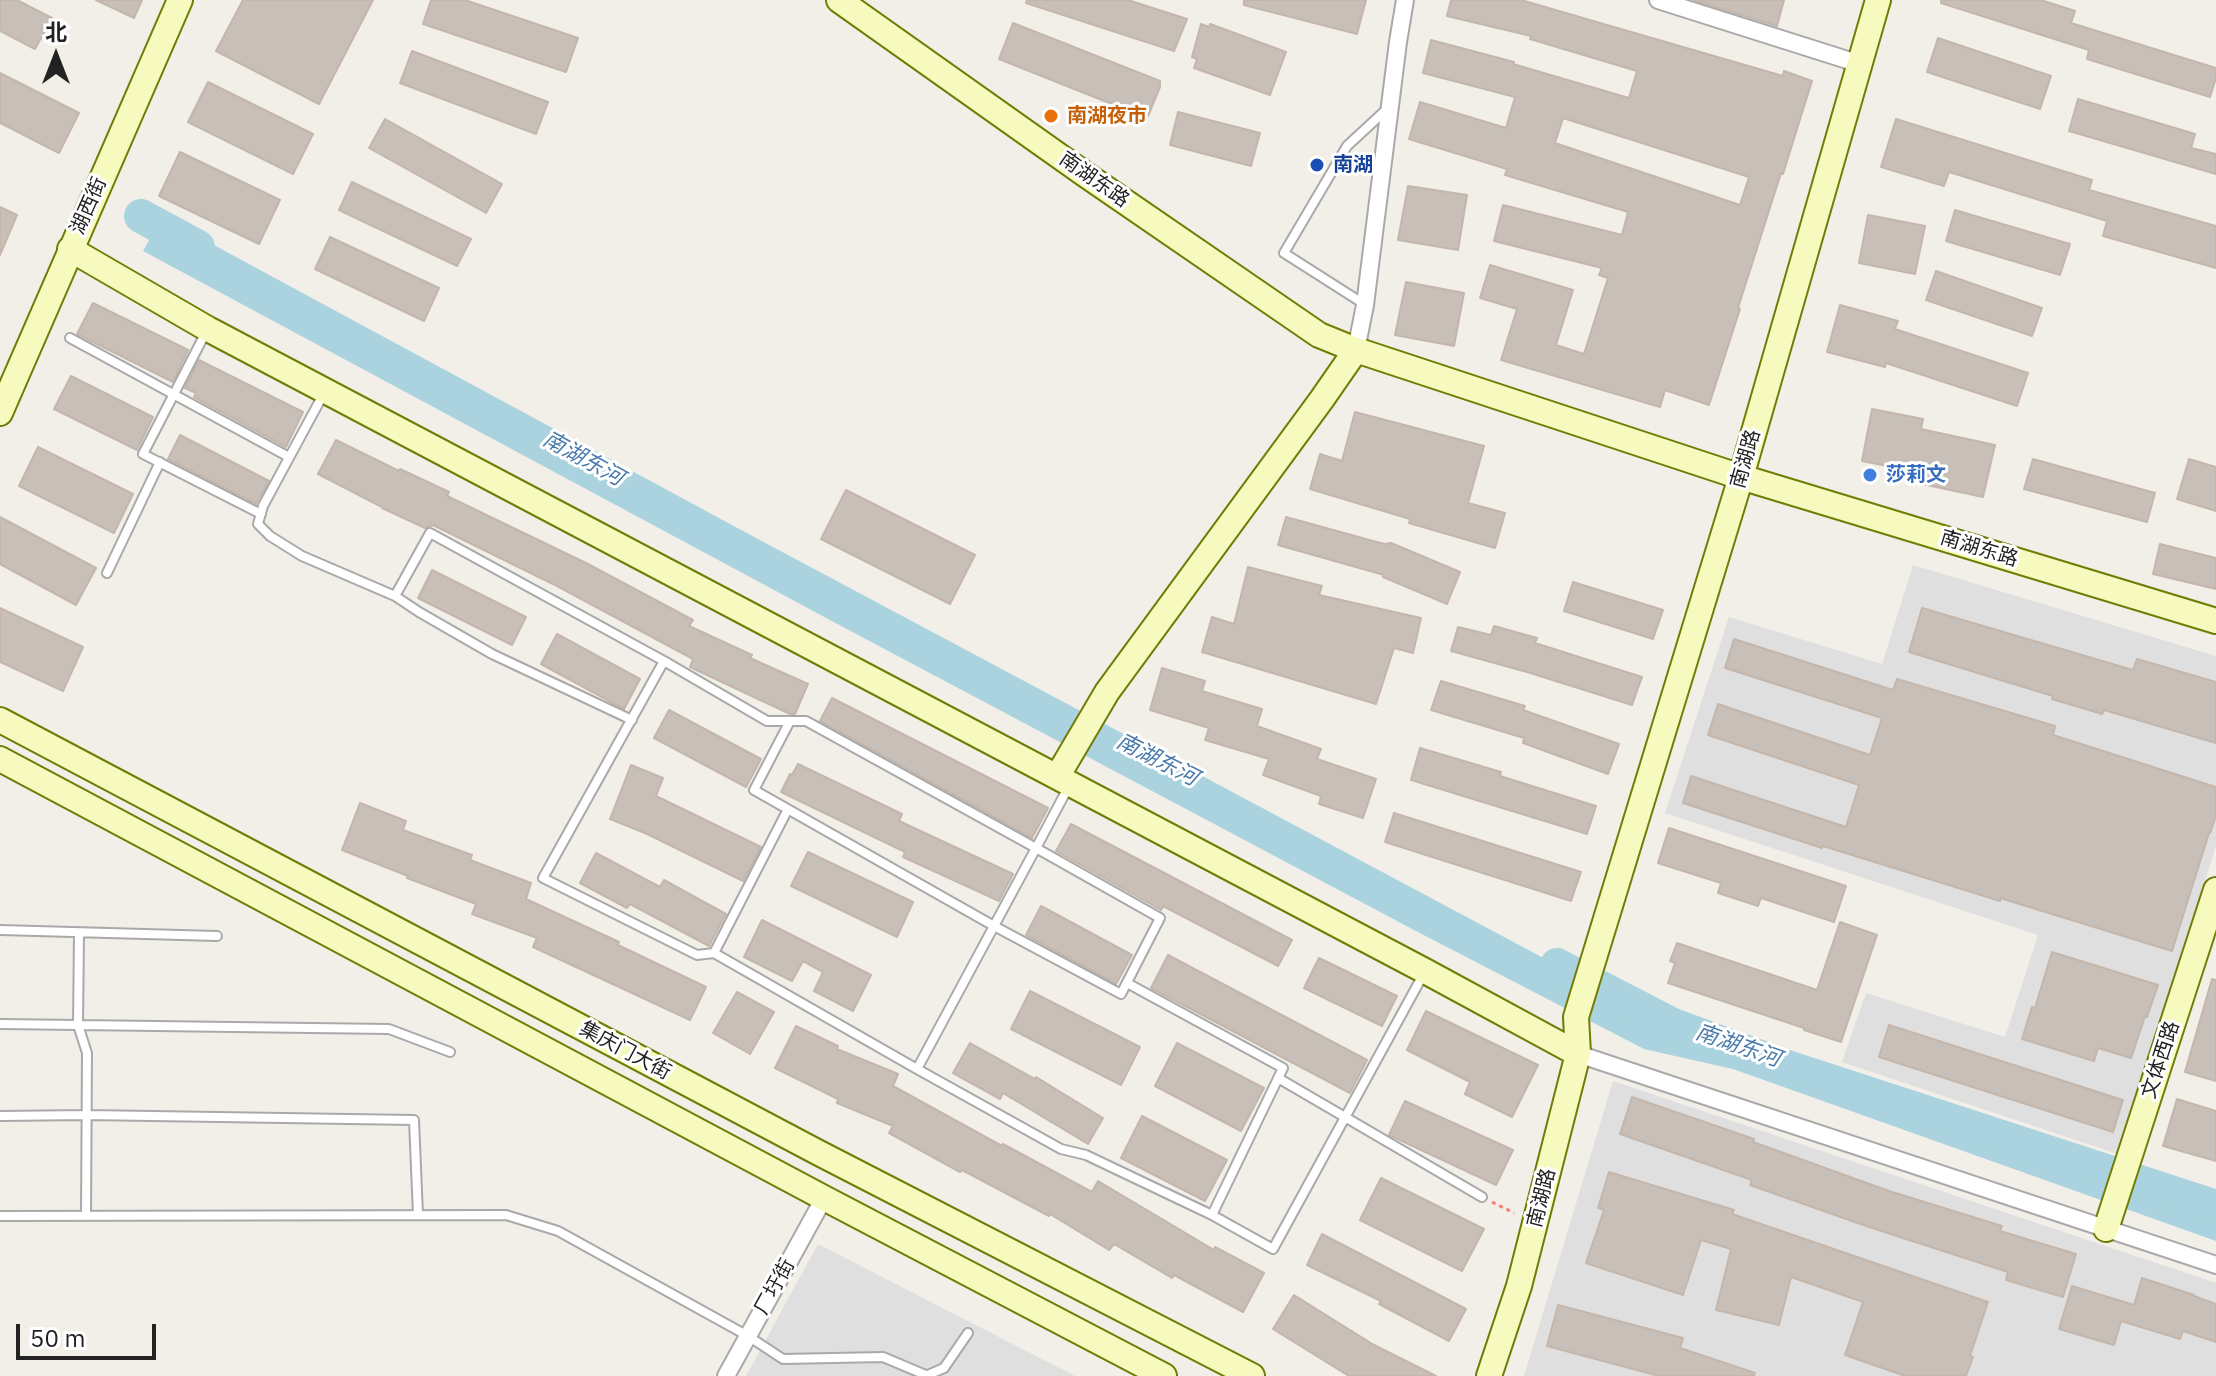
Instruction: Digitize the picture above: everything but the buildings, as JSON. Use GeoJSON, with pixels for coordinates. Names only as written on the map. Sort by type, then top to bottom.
{"type":"FeatureCollection","features":[{"type":"Feature","properties":{"kind":"street","name":"湖西街"},"geometry":{"type":"LineString","coordinates":[[0,413],[180,0]]}},
{"type":"Feature","properties":{"kind":"street","name":"南湖东路"},"geometry":{"type":"LineString","coordinates":[[839,0],[1319,335],[1356,350],[1741,477],[2216,621]]}},
{"type":"Feature","properties":{"kind":"street"},"geometry":{"type":"LineString","coordinates":[[1064,781],[1080,740],[1107,692],[1356,350],[1365,305],[1405,0]]}},
{"type":"Feature","properties":{"kind":"street"},"geometry":{"type":"LineString","coordinates":[[1658,0],[1860,64]]}},
{"type":"Feature","properties":{"kind":"street","name":"南湖路"},"geometry":{"type":"LineString","coordinates":[[1489,1376],[1519,1286],[1578,1054],[1576,1017],[1741,477],[1878,0]]}},
{"type":"Feature","properties":{"kind":"street"},"geometry":{"type":"LineString","coordinates":[[70,249],[208,329],[1578,1054],[2216,1265]]}},
{"type":"Feature","properties":{"kind":"street","name":"集庆门大街"},"geometry":{"type":"LineString","coordinates":[[0,720],[819,1153],[1252,1376]]}},
{"type":"Feature","properties":{"kind":"street","name":"集庆门大街"},"geometry":{"type":"LineString","coordinates":[[0,759],[1164,1376]]}},
{"type":"Feature","properties":{"kind":"street","name":"文体西路"},"geometry":{"type":"LineString","coordinates":[[2106,1229],[2216,890]]}},
{"type":"Feature","properties":{"kind":"street","name":"厂圩街"},"geometry":{"type":"LineString","coordinates":[[726,1376],[824,1198]]}},
{"type":"Feature","properties":{"kind":"lane"},"geometry":{"type":"LineString","coordinates":[[1365,305],[1284,253],[1347,146],[1391,106]]}},
{"type":"Feature","properties":{"kind":"lane"},"geometry":{"type":"LineString","coordinates":[[208,329],[143,454],[261,514]]}},
{"type":"Feature","properties":{"kind":"lane"},"geometry":{"type":"LineString","coordinates":[[70,338],[289,457]]}},
{"type":"Feature","properties":{"kind":"lane"},"geometry":{"type":"LineString","coordinates":[[325,391],[263,506],[258,524],[270,536],[302,556],[395,596],[492,654],[632,720]]}},
{"type":"Feature","properties":{"kind":"lane"},"geometry":{"type":"LineString","coordinates":[[107,573],[160,462]]}},
{"type":"Feature","properties":{"kind":"lane"},"geometry":{"type":"LineString","coordinates":[[395,596],[430,533],[767,721],[790,721],[806,721],[1160,918],[1121,994],[754,790],[790,721]]}},
{"type":"Feature","properties":{"kind":"lane"},"geometry":{"type":"LineString","coordinates":[[664,661],[543,878],[697,955],[714,953],[1061,1149],[1086,1155],[1212,1215],[1273,1249],[1425,971]]}},
{"type":"Feature","properties":{"kind":"lane"},"geometry":{"type":"LineString","coordinates":[[917,1069],[1036,848],[1064,781]]}},
{"type":"Feature","properties":{"kind":"lane"},"geometry":{"type":"LineString","coordinates":[[714,953],[787,811]]}},
{"type":"Feature","properties":{"kind":"lane"},"geometry":{"type":"LineString","coordinates":[[0,930],[217,936]]}},
{"type":"Feature","properties":{"kind":"lane"},"geometry":{"type":"LineString","coordinates":[[79,934],[78,1025],[87,1053],[86,1215]]}},
{"type":"Feature","properties":{"kind":"lane"},"geometry":{"type":"LineString","coordinates":[[1127,983],[1283,1068],[1212,1215]]}},
{"type":"Feature","properties":{"kind":"lane"},"geometry":{"type":"LineString","coordinates":[[0,1024],[389,1029],[450,1052]]}},
{"type":"Feature","properties":{"kind":"lane"},"geometry":{"type":"LineString","coordinates":[[1278,1078],[1482,1197]]}},
{"type":"Feature","properties":{"kind":"lane"},"geometry":{"type":"LineString","coordinates":[[0,1116],[414,1120],[418,1215]]}},
{"type":"Feature","properties":{"kind":"lane"},"geometry":{"type":"LineString","coordinates":[[0,1216],[506,1215],[558,1231],[748,1336],[783,1359],[883,1357],[928,1376],[944,1368],[968,1333]]}},
{"type":"Feature","properties":{"kind":"path"},"geometry":{"type":"LineString","coordinates":[[1482,1197],[1535,1224]]}},
{"type":"Feature","properties":{"kind":"shaded area"},"geometry":{"type":"Polygon","coordinates":[[[1913,565],[2216,656],[2216,846],[2118,1154],[1842,1062],[1866,993],[2005,1037],[2038,935],[1665,813],[1729,617],[1882,664],[1913,565]]]}},
{"type":"Feature","properties":{"kind":"shaded area"},"geometry":{"type":"Polygon","coordinates":[[[1613,1081],[2216,1283],[2216,1376],[1524,1376],[1613,1081]]]}},
{"type":"Feature","properties":{"kind":"shaded area"},"geometry":{"type":"Polygon","coordinates":[[[818,1244],[1075,1376],[746,1376],[818,1244]]]}},
{"type":"Feature","properties":{"kind":"water"},"geometry":{"type":"Polygon","coordinates":[[[162,217],[1701,1042],[2216,1208],[2216,1241],[1733,1069],[1644,1049],[828,619],[143,251],[162,217]]]}},
{"type":"Feature","properties":{"kind":"waterway","name":"南湖东河"},"geometry":{"type":"LineString","coordinates":[[141,216],[198,247]]}},
{"type":"Feature","properties":{"kind":"waterway","name":"南湖东河"},"geometry":{"type":"LineString","coordinates":[[1557,965],[1673,1025],[1790,1068],[2216,1207]]}},
{"type":"Feature","properties":{"kind":"place","name":"南湖夜市"},"geometry":{"type":"Point","coordinates":[1051,116]}},
{"type":"Feature","properties":{"kind":"place","name":"南湖"},"geometry":{"type":"Point","coordinates":[1317,165]}},
{"type":"Feature","properties":{"kind":"place","name":"莎莉文"},"geometry":{"type":"Point","coordinates":[1870,475]}}]}
